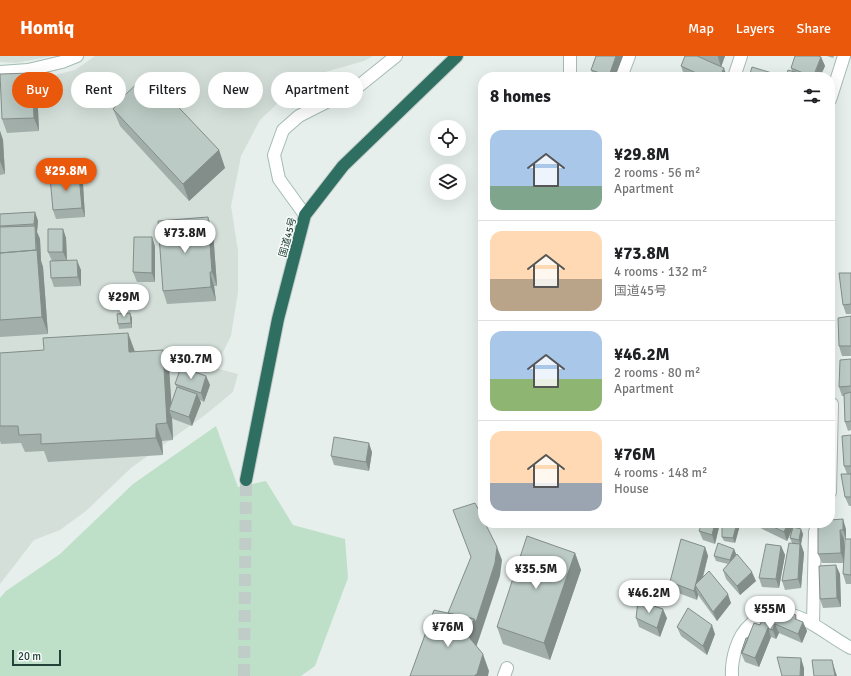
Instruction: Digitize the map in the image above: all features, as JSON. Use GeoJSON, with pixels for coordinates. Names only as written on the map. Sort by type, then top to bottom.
{"type":"FeatureCollection","features":[{"type":"Feature","properties":{"kind":"highway","name":"国道45号"},"geometry":{"type":"LineString","coordinates":[[246,480],[278,320],[306,215],[343,166],[457,56]]}},
{"type":"Feature","properties":{"kind":"street"},"geometry":{"type":"LineString","coordinates":[[0,72],[28,70],[62,62],[77,56]]}},
{"type":"Feature","properties":{"kind":"street"},"geometry":{"type":"LineString","coordinates":[[306,215],[279,179],[274,155],[283,130],[299,116],[360,85],[396,56]]}},
{"type":"Feature","properties":{"kind":"street"},"geometry":{"type":"LineString","coordinates":[[570,56],[570,72]]}},
{"type":"Feature","properties":{"kind":"street"},"geometry":{"type":"LineString","coordinates":[[623,72],[629,56]]}},
{"type":"Feature","properties":{"kind":"street"},"geometry":{"type":"LineString","coordinates":[[736,72],[741,56]]}},
{"type":"Feature","properties":{"kind":"street"},"geometry":{"type":"LineString","coordinates":[[835,84],[844,56]]}},
{"type":"Feature","properties":{"kind":"street"},"geometry":{"type":"LineString","coordinates":[[812,623],[815,532],[817,528]]}},
{"type":"Feature","properties":{"kind":"street"},"geometry":{"type":"LineString","coordinates":[[732,676],[735,650],[745,629],[761,616],[784,612],[812,623],[851,648]]}},
{"type":"Feature","properties":{"kind":"shaded area"},"geometry":{"type":"Polygon","coordinates":[[[0,56],[52,56],[16,63],[0,62],[0,56]]]}},
{"type":"Feature","properties":{"kind":"shaded area"},"geometry":{"type":"Polygon","coordinates":[[[95,56],[373,56],[364,61],[325,72],[271,72],[271,108],[273,108],[260,120],[241,156],[231,206],[238,251],[238,292],[231,336],[215,368],[238,374],[233,392],[205,415],[131,468],[86,511],[60,530],[34,540],[0,584],[0,83],[12,82],[12,108],[63,108],[63,73],[75,70],[95,56]]]}},
{"type":"Feature","properties":{"kind":"green space"},"geometry":{"type":"Polygon","coordinates":[[[216,426],[238,487],[266,481],[293,525],[345,539],[348,578],[315,666],[301,676],[0,676],[0,598],[6,591],[60,554],[133,484],[216,426]]]}},
{"type":"Feature","properties":{"kind":"building"},"geometry":{"type":"Polygon","coordinates":[[[596,56],[616,56],[610,72],[597,72],[591,70],[596,56]]]}},
{"type":"Feature","properties":{"kind":"building"},"geometry":{"type":"Polygon","coordinates":[[[685,56],[697,56],[724,68],[722,72],[694,72],[681,66],[685,56]]]}},
{"type":"Feature","properties":{"kind":"building"},"geometry":{"type":"Polygon","coordinates":[[[795,56],[821,57],[815,72],[801,72],[791,68],[795,56]]]}},
{"type":"Feature","properties":{"kind":"building"},"geometry":{"type":"Polygon","coordinates":[[[752,67],[769,72],[750,72],[752,67]]]}},
{"type":"Feature","properties":{"kind":"building"},"geometry":{"type":"Polygon","coordinates":[[[0,74],[12,74],[12,108],[34,108],[34,118],[2,119],[0,74]]]}},
{"type":"Feature","properties":{"kind":"building"},"geometry":{"type":"Polygon","coordinates":[[[134,86],[134,108],[179,108],[219,150],[183,184],[113,109],[126,108],[126,94],[134,86]]]}},
{"type":"Feature","properties":{"kind":"building"},"geometry":{"type":"Polygon","coordinates":[[[79,175],[82,208],[53,210],[50,177],[79,175]]]}},
{"type":"Feature","properties":{"kind":"building"},"geometry":{"type":"Polygon","coordinates":[[[35,212],[34,224],[0,226],[0,214],[35,212]]]}},
{"type":"Feature","properties":{"kind":"building"},"geometry":{"type":"Polygon","coordinates":[[[208,217],[212,272],[210,272],[211,287],[163,291],[158,221],[208,217]]]}},
{"type":"Feature","properties":{"kind":"building"},"geometry":{"type":"Polygon","coordinates":[[[35,226],[36,250],[0,253],[0,227],[35,226]]]}},
{"type":"Feature","properties":{"kind":"building"},"geometry":{"type":"Polygon","coordinates":[[[48,229],[63,229],[63,252],[48,252],[48,229]]]}},
{"type":"Feature","properties":{"kind":"building"},"geometry":{"type":"Polygon","coordinates":[[[134,237],[152,237],[152,273],[133,272],[134,237]]]}},
{"type":"Feature","properties":{"kind":"building"},"geometry":{"type":"Polygon","coordinates":[[[37,250],[42,317],[0,320],[0,253],[37,250]]]}},
{"type":"Feature","properties":{"kind":"building"},"geometry":{"type":"Polygon","coordinates":[[[77,260],[78,277],[51,278],[50,261],[77,260]]]}},
{"type":"Feature","properties":{"kind":"building"},"geometry":{"type":"Polygon","coordinates":[[[839,273],[851,273],[851,304],[843,305],[839,273]]]}},
{"type":"Feature","properties":{"kind":"building"},"geometry":{"type":"Polygon","coordinates":[[[130,313],[131,323],[118,324],[117,314],[130,313]]]}},
{"type":"Feature","properties":{"kind":"building"},"geometry":{"type":"Polygon","coordinates":[[[851,316],[851,346],[839,346],[838,318],[851,316]]]}},
{"type":"Feature","properties":{"kind":"building"},"geometry":{"type":"Polygon","coordinates":[[[128,333],[129,352],[163,350],[167,423],[156,424],[156,438],[41,444],[41,434],[19,435],[18,426],[0,426],[0,353],[44,350],[43,338],[128,333]]]}},
{"type":"Feature","properties":{"kind":"building"},"geometry":{"type":"Polygon","coordinates":[[[851,359],[851,386],[839,387],[840,360],[851,359]]]}},
{"type":"Feature","properties":{"kind":"building"},"geometry":{"type":"Polygon","coordinates":[[[181,367],[206,376],[201,393],[175,384],[181,367]]]}},
{"type":"Feature","properties":{"kind":"building"},"geometry":{"type":"Polygon","coordinates":[[[177,387],[197,394],[189,417],[169,410],[177,387]]]}},
{"type":"Feature","properties":{"kind":"building"},"geometry":{"type":"Polygon","coordinates":[[[851,392],[851,421],[845,422],[844,394],[851,392]]]}},
{"type":"Feature","properties":{"kind":"building"},"geometry":{"type":"Polygon","coordinates":[[[851,435],[851,466],[844,466],[842,436],[851,435]]]}},
{"type":"Feature","properties":{"kind":"building"},"geometry":{"type":"Polygon","coordinates":[[[334,437],[369,443],[366,462],[331,456],[334,437]]]}},
{"type":"Feature","properties":{"kind":"building"},"geometry":{"type":"Polygon","coordinates":[[[841,474],[851,474],[851,497],[845,497],[841,474]]]}},
{"type":"Feature","properties":{"kind":"building"},"geometry":{"type":"Polygon","coordinates":[[[475,503],[478,509],[478,528],[488,528],[497,547],[495,563],[476,622],[474,619],[448,613],[471,557],[453,510],[475,503]]]}},
{"type":"Feature","properties":{"kind":"building"},"geometry":{"type":"Polygon","coordinates":[[[843,519],[843,530],[840,530],[841,553],[818,554],[818,528],[835,528],[835,520],[843,519]]]}},
{"type":"Feature","properties":{"kind":"building"},"geometry":{"type":"Polygon","coordinates":[[[700,528],[714,528],[712,535],[699,531],[700,528]]]}},
{"type":"Feature","properties":{"kind":"building"},"geometry":{"type":"Polygon","coordinates":[[[722,528],[736,528],[733,538],[722,537],[722,528]]]}},
{"type":"Feature","properties":{"kind":"building"},"geometry":{"type":"Polygon","coordinates":[[[776,528],[786,528],[784,532],[776,528]]]}},
{"type":"Feature","properties":{"kind":"building"},"geometry":{"type":"Polygon","coordinates":[[[793,528],[801,529],[799,540],[790,538],[793,528]]]}},
{"type":"Feature","properties":{"kind":"building"},"geometry":{"type":"Polygon","coordinates":[[[527,536],[575,553],[544,643],[497,627],[527,536]]]}},
{"type":"Feature","properties":{"kind":"building"},"geometry":{"type":"Polygon","coordinates":[[[681,539],[705,547],[694,591],[670,582],[681,539]]]}},
{"type":"Feature","properties":{"kind":"building"},"geometry":{"type":"Polygon","coordinates":[[[845,539],[851,539],[851,575],[843,574],[845,539]]]}},
{"type":"Feature","properties":{"kind":"building"},"geometry":{"type":"Polygon","coordinates":[[[718,543],[734,549],[730,560],[714,556],[718,543]]]}},
{"type":"Feature","properties":{"kind":"building"},"geometry":{"type":"Polygon","coordinates":[[[789,543],[800,544],[798,579],[782,581],[789,543]]]}},
{"type":"Feature","properties":{"kind":"building"},"geometry":{"type":"Polygon","coordinates":[[[766,544],[781,546],[776,579],[759,578],[766,544]]]}},
{"type":"Feature","properties":{"kind":"building"},"geometry":{"type":"Polygon","coordinates":[[[737,554],[752,572],[737,586],[723,570],[737,554]]]}},
{"type":"Feature","properties":{"kind":"building"},"geometry":{"type":"Polygon","coordinates":[[[836,565],[837,598],[820,599],[819,566],[836,565]]]}},
{"type":"Feature","properties":{"kind":"building"},"geometry":{"type":"Polygon","coordinates":[[[709,571],[728,594],[713,612],[695,585],[709,571]]]}},
{"type":"Feature","properties":{"kind":"building"},"geometry":{"type":"Polygon","coordinates":[[[638,601],[663,609],[657,628],[636,618],[638,601]]]}},
{"type":"Feature","properties":{"kind":"building"},"geometry":{"type":"Polygon","coordinates":[[[688,608],[712,625],[703,646],[677,627],[688,608]]]}},
{"type":"Feature","properties":{"kind":"building"},"geometry":{"type":"Polygon","coordinates":[[[434,610],[474,619],[468,636],[483,654],[477,674],[474,676],[410,676],[434,610]]]}},
{"type":"Feature","properties":{"kind":"building"},"geometry":{"type":"Polygon","coordinates":[[[776,611],[785,615],[787,612],[796,615],[795,619],[803,622],[798,634],[775,624],[773,630],[768,628],[755,658],[742,653],[754,623],[760,625],[765,612],[774,615],[776,611]]]}},
{"type":"Feature","properties":{"kind":"building"},"geometry":{"type":"Polygon","coordinates":[[[746,638],[748,638],[741,653],[746,638]]]}},
{"type":"Feature","properties":{"kind":"building"},"geometry":{"type":"Polygon","coordinates":[[[777,657],[801,658],[800,676],[782,676],[777,657]]]}},
{"type":"Feature","properties":{"kind":"building"},"geometry":{"type":"Polygon","coordinates":[[[812,660],[832,660],[835,676],[814,676],[812,660]]]}},
{"type":"Feature","properties":{"kind":"tunnel"},"geometry":{"type":"LineString","coordinates":[[244,676],[246,480]]}}]}
